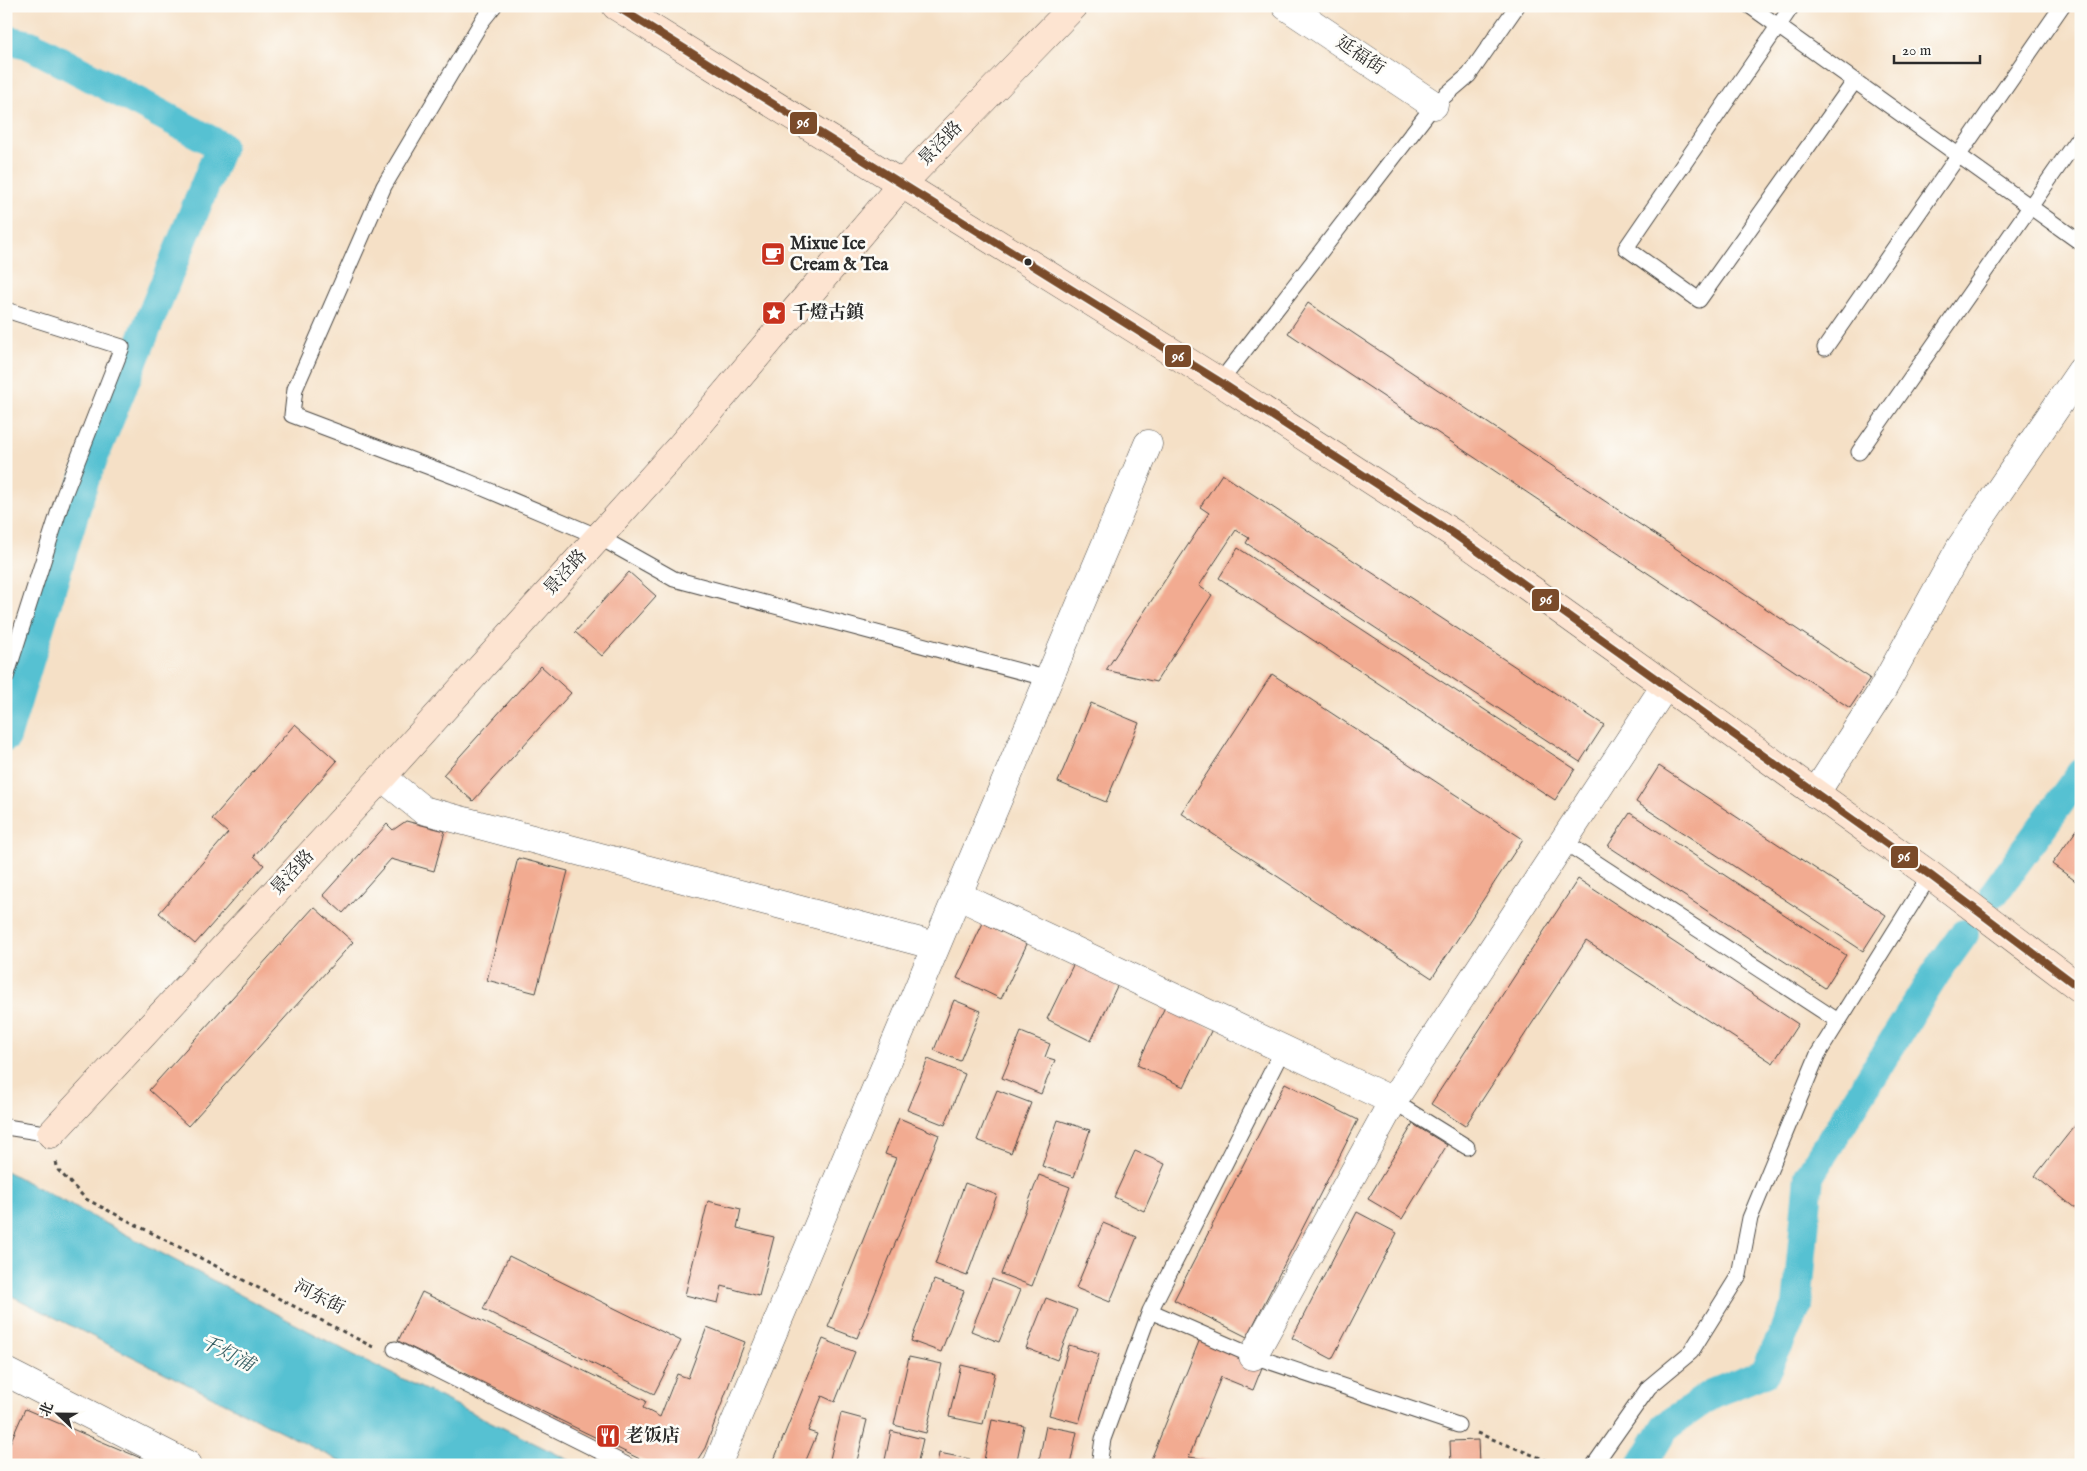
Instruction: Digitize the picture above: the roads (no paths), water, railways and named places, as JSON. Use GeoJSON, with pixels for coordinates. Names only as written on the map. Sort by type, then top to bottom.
{"type":"FeatureCollection","features":[{"type":"Feature","properties":{"kind":"street"},"geometry":{"type":"LineString","coordinates":[[616,6],[1220,382],[1454,534],[1930,875],[2081,989]]}},
{"type":"Feature","properties":{"kind":"street","name":"景泾路"},"geometry":{"type":"LineString","coordinates":[[51,1134],[382,777],[679,448],[902,184],[1074,6]]}},
{"type":"Feature","properties":{"kind":"street","name":"延福街"},"geometry":{"type":"LineString","coordinates":[[1286,6],[1434,105]]}},
{"type":"Feature","properties":{"kind":"street"},"geometry":{"type":"LineString","coordinates":[[1816,794],[1881,692],[1960,548],[2081,371]]}},
{"type":"Feature","properties":{"kind":"street"},"geometry":{"type":"LineString","coordinates":[[718,1465],[1148,444]]}},
{"type":"Feature","properties":{"kind":"street"},"geometry":{"type":"LineString","coordinates":[[1253,1356],[1394,1100],[1665,686]]}},
{"type":"Feature","properties":{"kind":"street"},"geometry":{"type":"LineString","coordinates":[[382,777],[422,810],[936,946]]}},
{"type":"Feature","properties":{"kind":"street"},"geometry":{"type":"LineString","coordinates":[[957,895],[1394,1100]]}},
{"type":"Feature","properties":{"kind":"street"},"geometry":{"type":"LineString","coordinates":[[8,1379],[188,1465]]}},
{"type":"Feature","properties":{"kind":"lane"},"geometry":{"type":"LineString","coordinates":[[494,6],[482,21],[384,186],[295,389],[292,415],[464,480],[599,537],[674,579],[1049,679]]}},
{"type":"Feature","properties":{"kind":"lane"},"geometry":{"type":"LineString","coordinates":[[1220,382],[1434,105],[1469,74],[1517,6]]}},
{"type":"Feature","properties":{"kind":"lane"},"geometry":{"type":"LineString","coordinates":[[1750,6],[2081,243]]}},
{"type":"Feature","properties":{"kind":"lane"},"geometry":{"type":"LineString","coordinates":[[1792,6],[1626,248],[1700,300],[1854,82]]}},
{"type":"Feature","properties":{"kind":"lane"},"geometry":{"type":"LineString","coordinates":[[1825,348],[2062,6]]}},
{"type":"Feature","properties":{"kind":"lane"},"geometry":{"type":"LineString","coordinates":[[1859,452],[2081,134]]}},
{"type":"Feature","properties":{"kind":"lane"},"geometry":{"type":"LineString","coordinates":[[6,310],[122,347],[64,495],[6,677]]}},
{"type":"Feature","properties":{"kind":"lane"},"geometry":{"type":"LineString","coordinates":[[1563,841],[1838,1021]]}},
{"type":"Feature","properties":{"kind":"lane"},"geometry":{"type":"LineString","coordinates":[[1594,1465],[1649,1388],[1691,1352],[1738,1275],[1750,1218],[1818,1054],[1930,875]]}},
{"type":"Feature","properties":{"kind":"lane"},"geometry":{"type":"LineString","coordinates":[[1099,1465],[1103,1439],[1150,1311],[1284,1049]]}},
{"type":"Feature","properties":{"kind":"lane"},"geometry":{"type":"LineString","coordinates":[[1394,1100],[1467,1147]]}},
{"type":"Feature","properties":{"kind":"lane"},"geometry":{"type":"LineString","coordinates":[[6,1127],[51,1134]]}},
{"type":"Feature","properties":{"kind":"lane"},"geometry":{"type":"LineString","coordinates":[[1150,1311],[1253,1356],[1458,1425]]}},
{"type":"Feature","properties":{"kind":"lane"},"geometry":{"type":"LineString","coordinates":[[388,1350],[627,1465]]}},
{"type":"Feature","properties":{"kind":"water","name":"千灯浦"},"geometry":{"type":"Polygon","coordinates":[[[6,1171],[354,1355],[579,1465],[348,1465],[6,1293],[6,1171]]]}},
{"type":"Feature","properties":{"kind":"waterway"},"geometry":{"type":"LineString","coordinates":[[6,40],[30,45],[221,146],[84,481],[6,737]]}},
{"type":"Feature","properties":{"kind":"waterway"},"geometry":{"type":"LineString","coordinates":[[1995,892],[2081,773]]}},
{"type":"Feature","properties":{"kind":"waterway"},"geometry":{"type":"LineString","coordinates":[[1642,1465],[1665,1427],[1712,1394],[1765,1372],[1797,1306],[1809,1176],[1936,973],[1964,934]]}},
{"type":"Feature","properties":{"kind":"place","name":"Mixue Ice Cream & Tea"},"geometry":{"type":"Point","coordinates":[773,254]}},
{"type":"Feature","properties":{"kind":"place","name":"千燈古鎮"},"geometry":{"type":"Point","coordinates":[774,313]}},
{"type":"Feature","properties":{"kind":"place","name":"老饭店"},"geometry":{"type":"Point","coordinates":[608,1436]}}]}
